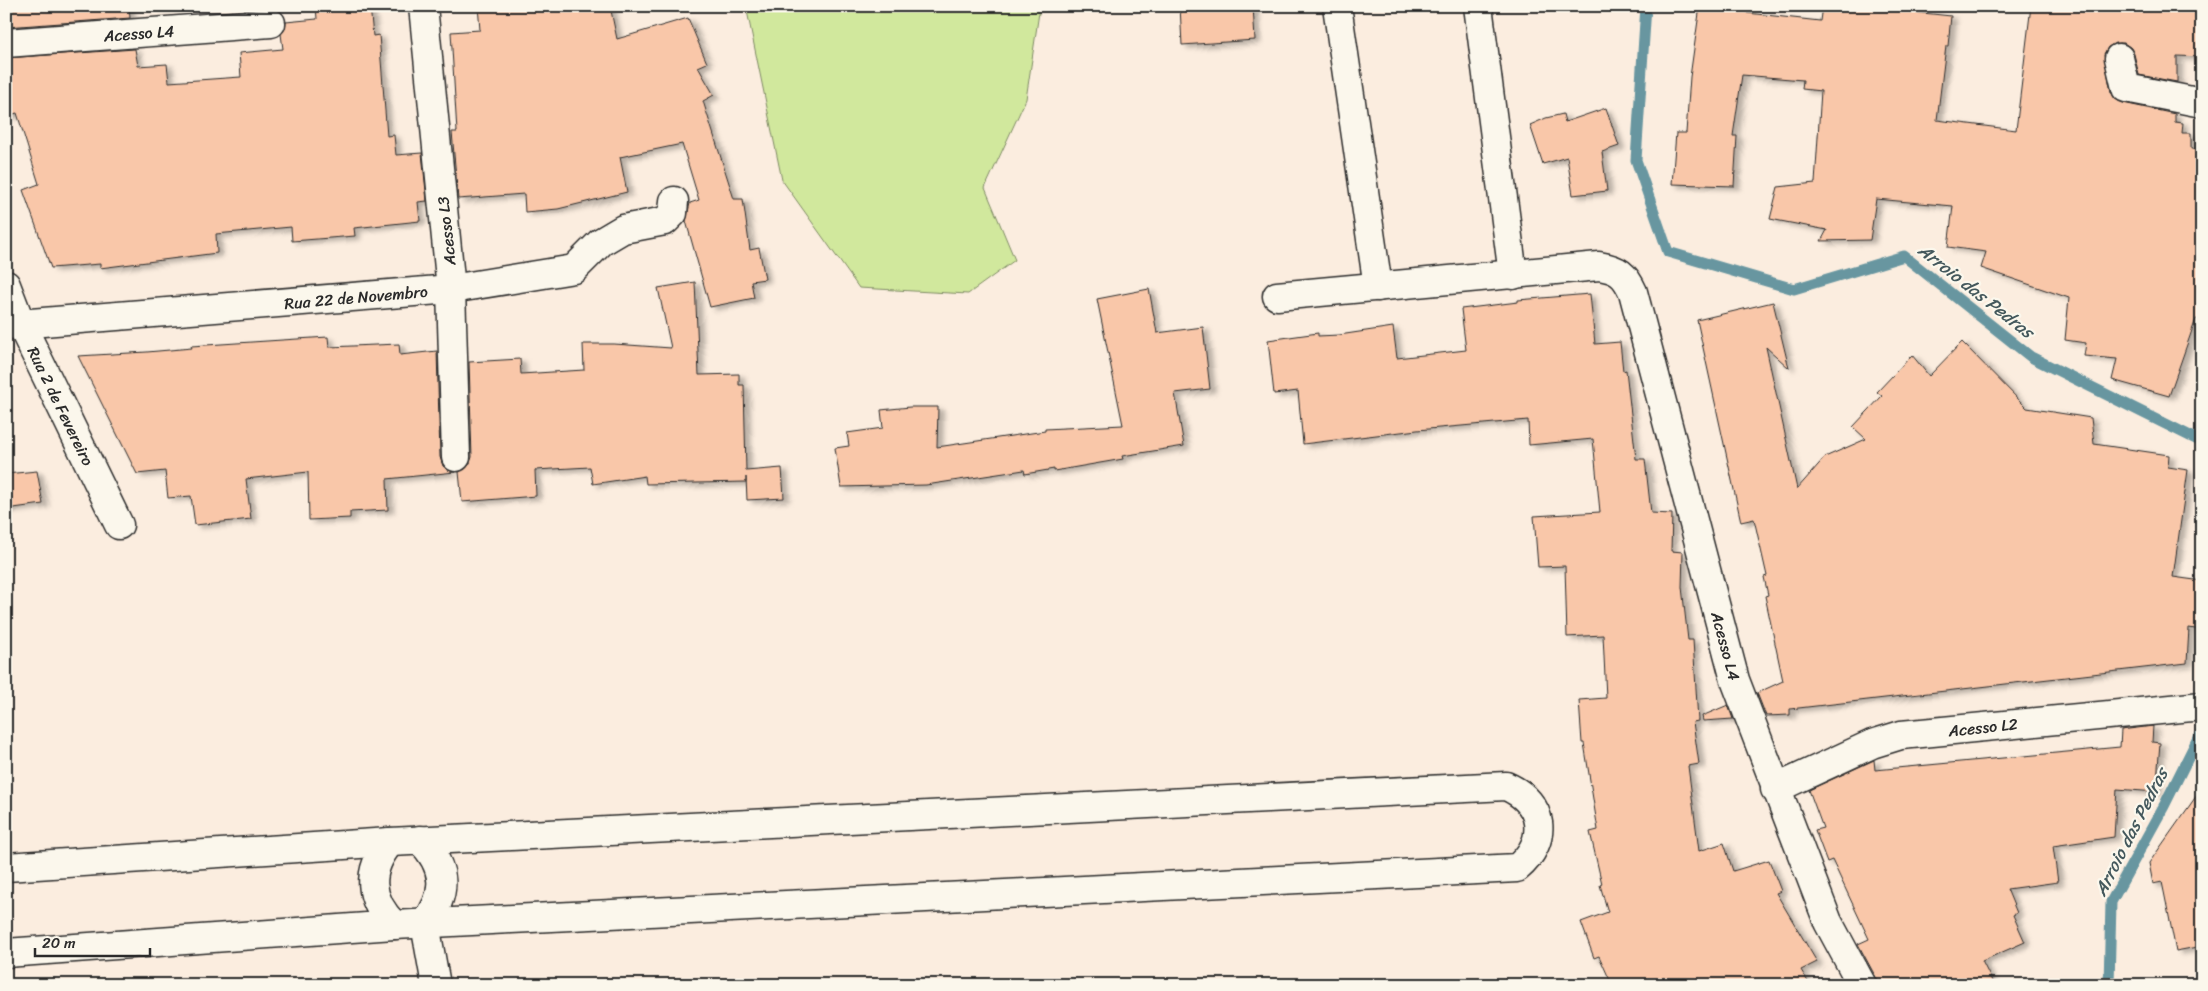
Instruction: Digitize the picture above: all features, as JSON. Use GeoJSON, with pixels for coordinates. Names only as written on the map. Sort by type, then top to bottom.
{"type":"FeatureCollection","features":[{"type":"Feature","properties":{"kind":"street","name":"Acesso L3"},"geometry":{"type":"LineString","coordinates":[[424,6],[451,289],[456,457]]}},
{"type":"Feature","properties":{"kind":"street"},"geometry":{"type":"LineString","coordinates":[[1338,6],[1378,287]]}},
{"type":"Feature","properties":{"kind":"street"},"geometry":{"type":"LineString","coordinates":[[1277,296],[1513,274],[1478,6]]}},
{"type":"Feature","properties":{"kind":"street","name":"Acesso L4"},"geometry":{"type":"LineString","coordinates":[[6,43],[271,23]]}},
{"type":"Feature","properties":{"kind":"street"},"geometry":{"type":"LineString","coordinates":[[2119,58],[2126,88],[2202,103]]}},
{"type":"Feature","properties":{"kind":"street","name":"Rua 22 de Novembro"},"geometry":{"type":"LineString","coordinates":[[14,325],[451,289],[574,270],[601,242],[623,229],[665,221],[673,212],[674,201]]}},
{"type":"Feature","properties":{"kind":"street","name":"Acesso L4"},"geometry":{"type":"LineString","coordinates":[[1513,274],[1599,266],[1614,269],[1628,282],[1633,292],[1735,680],[1828,922],[1862,985]]}},
{"type":"Feature","properties":{"kind":"street","name":"Rua 2 de Fevereiro"},"geometry":{"type":"LineString","coordinates":[[6,285],[14,325],[119,525]]}},
{"type":"Feature","properties":{"kind":"street","name":"Acesso L2"},"geometry":{"type":"LineString","coordinates":[[1775,788],[1872,744],[1901,735],[2202,706]]}},
{"type":"Feature","properties":{"kind":"street"},"geometry":{"type":"LineString","coordinates":[[6,867],[420,840],[1506,786],[1518,791],[1528,800],[1535,811],[1538,823],[1538,837],[1534,849],[1527,860],[1517,868],[394,925],[6,953]]}},
{"type":"Feature","properties":{"kind":"street"},"geometry":{"type":"LineString","coordinates":[[420,840],[431,851],[439,866],[442,881],[440,897],[435,911],[425,924],[436,985]]}},
{"type":"Feature","properties":{"kind":"street"},"geometry":{"type":"LineString","coordinates":[[390,842],[380,854],[374,869],[373,885],[376,900],[383,914],[394,925]]}},
{"type":"Feature","properties":{"kind":"green space"},"geometry":{"type":"Polygon","coordinates":[[[746,6],[1040,6],[1026,99],[985,188],[1015,260],[968,294],[859,288],[782,180],[746,6]]]}},
{"type":"Feature","properties":{"kind":"building"},"geometry":{"type":"Polygon","coordinates":[[[6,6],[129,6],[130,18],[6,27],[6,6]]]}},
{"type":"Feature","properties":{"kind":"building"},"geometry":{"type":"Polygon","coordinates":[[[316,6],[370,6],[373,36],[379,35],[387,136],[394,135],[396,155],[422,153],[427,201],[418,202],[420,221],[354,228],[355,236],[292,241],[291,227],[216,234],[217,253],[100,268],[100,264],[51,268],[23,190],[39,184],[17,113],[6,116],[6,58],[135,49],[138,66],[167,64],[169,82],[241,77],[239,53],[283,49],[281,34],[285,29],[286,22],[317,19],[316,6]]]}},
{"type":"Feature","properties":{"kind":"building"},"geometry":{"type":"Polygon","coordinates":[[[478,6],[610,6],[617,39],[688,18],[707,63],[698,67],[714,95],[703,101],[734,199],[743,199],[750,250],[759,248],[765,279],[751,281],[754,298],[710,307],[686,221],[690,203],[699,200],[682,144],[620,157],[627,192],[558,209],[525,212],[524,194],[458,199],[452,132],[457,132],[451,32],[480,30],[478,6]]]}},
{"type":"Feature","properties":{"kind":"building"},"geometry":{"type":"Polygon","coordinates":[[[1180,6],[1253,6],[1255,40],[1182,45],[1180,6]]]}},
{"type":"Feature","properties":{"kind":"building"},"geometry":{"type":"Polygon","coordinates":[[[1700,6],[1747,6],[1747,13],[1820,21],[1822,6],[1905,6],[1904,11],[1951,16],[1937,120],[2016,130],[2031,6],[2202,6],[2202,57],[2177,56],[2177,82],[2139,75],[2134,54],[2131,48],[2124,43],[2115,43],[2108,47],[2104,54],[2111,92],[2115,99],[2123,103],[2175,114],[2175,122],[2183,123],[2182,133],[2191,133],[2191,149],[2202,149],[2202,319],[2196,319],[2169,396],[2112,380],[2117,359],[2084,356],[2086,343],[2065,340],[2069,298],[1981,268],[1986,252],[1948,247],[1953,206],[1876,199],[1870,240],[1821,241],[1827,230],[1770,219],[1778,187],[1815,183],[1821,91],[1802,89],[1803,80],[1742,75],[1733,136],[1737,136],[1734,186],[1672,184],[1676,133],[1686,133],[1690,77],[1700,6]]]}},
{"type":"Feature","properties":{"kind":"building"},"geometry":{"type":"Polygon","coordinates":[[[1606,108],[1619,146],[1602,152],[1607,191],[1573,195],[1567,157],[1543,164],[1530,125],[1546,118],[1563,114],[1565,122],[1606,108]]]}},
{"type":"Feature","properties":{"kind":"building"},"geometry":{"type":"Polygon","coordinates":[[[695,282],[699,375],[739,374],[739,385],[744,385],[746,471],[782,468],[784,498],[747,500],[746,477],[746,482],[646,484],[645,476],[593,484],[590,467],[535,470],[536,496],[462,502],[459,472],[469,465],[472,457],[469,362],[520,359],[521,374],[584,370],[583,344],[671,348],[658,288],[695,282]]]}},
{"type":"Feature","properties":{"kind":"building"},"geometry":{"type":"Polygon","coordinates":[[[1149,289],[1157,333],[1203,327],[1210,389],[1175,393],[1184,446],[1122,456],[1123,459],[1054,471],[1054,469],[1025,474],[1024,470],[926,485],[841,487],[835,448],[849,446],[847,433],[883,428],[881,410],[938,407],[937,447],[1045,431],[1045,429],[1123,425],[1097,299],[1149,289]]]}},
{"type":"Feature","properties":{"kind":"building"},"geometry":{"type":"Polygon","coordinates":[[[1590,294],[1595,344],[1620,342],[1623,371],[1626,370],[1636,459],[1645,459],[1651,513],[1672,514],[1671,551],[1683,552],[1682,587],[1688,640],[1693,640],[1698,721],[1693,722],[1699,764],[1688,766],[1699,851],[1724,843],[1733,871],[1769,860],[1781,891],[1776,893],[1817,962],[1801,970],[1810,985],[1612,985],[1599,956],[1594,958],[1581,922],[1608,912],[1600,885],[1602,884],[1590,832],[1598,830],[1584,743],[1582,743],[1579,700],[1606,698],[1603,635],[1567,637],[1565,566],[1538,567],[1534,516],[1600,512],[1593,439],[1529,445],[1528,420],[1417,430],[1303,444],[1298,391],[1274,394],[1268,340],[1318,333],[1318,336],[1339,335],[1393,327],[1397,358],[1466,350],[1461,309],[1518,302],[1518,300],[1590,294]]]}},
{"type":"Feature","properties":{"kind":"building"},"geometry":{"type":"Polygon","coordinates":[[[1773,302],[1789,368],[1766,347],[1797,489],[1825,457],[1866,439],[1853,427],[1882,396],[1877,392],[1912,355],[1929,376],[1962,342],[2027,408],[2091,418],[2094,444],[2169,455],[2168,467],[2188,470],[2173,577],[2202,581],[2202,630],[2189,628],[2187,663],[1790,709],[1790,715],[1766,716],[1757,693],[1783,681],[1765,596],[1768,595],[1764,577],[1767,576],[1754,519],[1741,522],[1697,320],[1773,302]]]}},
{"type":"Feature","properties":{"kind":"building"},"geometry":{"type":"Polygon","coordinates":[[[328,337],[329,347],[399,344],[400,355],[437,351],[440,457],[443,466],[455,472],[387,479],[388,510],[350,512],[350,518],[309,520],[308,472],[246,479],[251,519],[195,525],[191,496],[168,498],[165,471],[137,474],[78,356],[192,348],[191,346],[328,337]]]}},
{"type":"Feature","properties":{"kind":"building"},"geometry":{"type":"Polygon","coordinates":[[[37,471],[43,504],[6,509],[6,474],[37,471]]]}},
{"type":"Feature","properties":{"kind":"building"},"geometry":{"type":"Polygon","coordinates":[[[1728,705],[1733,719],[1703,721],[1702,716],[1728,705]]]}},
{"type":"Feature","properties":{"kind":"building"},"geometry":{"type":"Polygon","coordinates":[[[2153,726],[2152,742],[2160,743],[2156,792],[2117,789],[2114,837],[2053,846],[2058,882],[2007,889],[2017,913],[2013,915],[2025,942],[1982,961],[1994,985],[1880,985],[1858,944],[1869,939],[1832,860],[1827,862],[1815,830],[1823,828],[1809,790],[1874,760],[1875,770],[2120,747],[2121,730],[2153,726]]]}},
{"type":"Feature","properties":{"kind":"building"},"geometry":{"type":"Polygon","coordinates":[[[2202,788],[2202,946],[2176,951],[2162,882],[2153,884],[2149,863],[2202,788]]]}},
{"type":"Feature","properties":{"kind":"waterway","name":"Arroio das Pedras"},"geometry":{"type":"LineString","coordinates":[[1646,6],[1636,160],[1668,252],[1794,289],[1904,256],[2031,357],[2202,442]]}},
{"type":"Feature","properties":{"kind":"waterway","name":"Arroio das Pedras"},"geometry":{"type":"LineString","coordinates":[[2109,985],[2111,902],[2164,806],[2202,730]]}}]}
